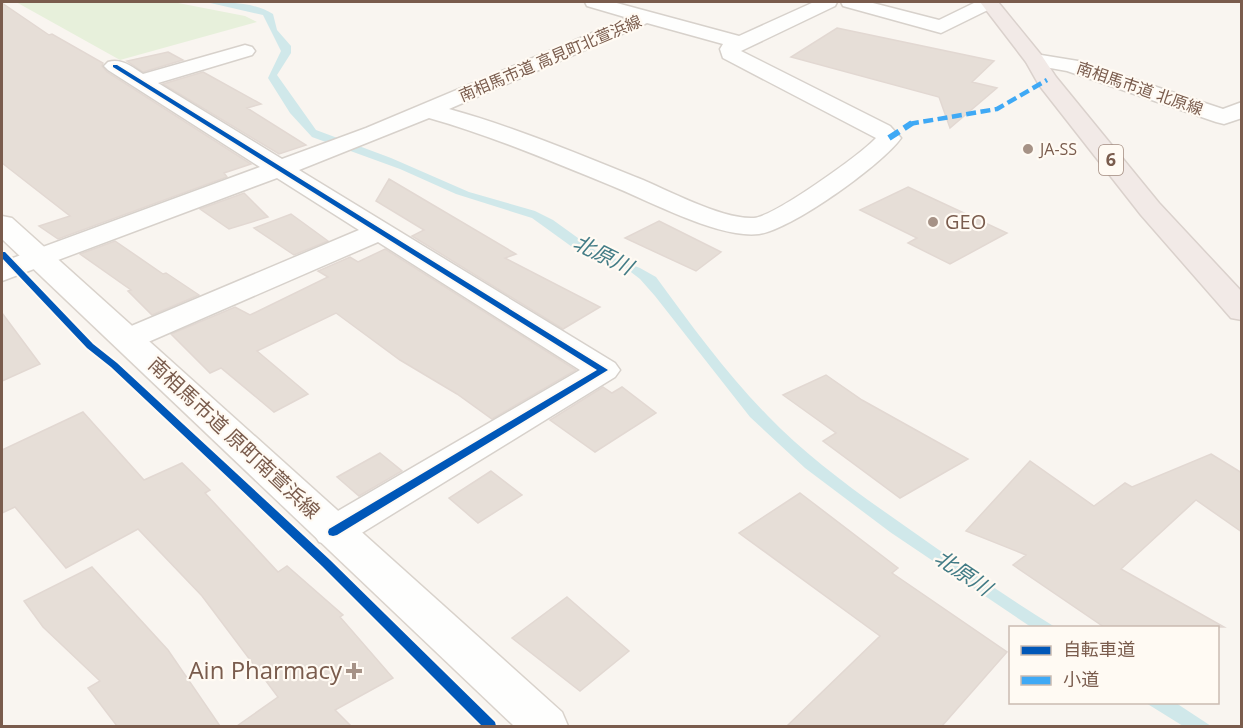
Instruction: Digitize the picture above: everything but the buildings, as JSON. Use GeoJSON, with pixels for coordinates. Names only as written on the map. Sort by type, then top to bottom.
{"type":"FeatureCollection","features":[{"type":"Feature","properties":{"kind":"highway","name":"6"},"geometry":{"type":"LineString","coordinates":[[989,2],[1035,60],[1047,80],[1150,209],[1242,311]]}},
{"type":"Feature","properties":{"kind":"street"},"geometry":{"type":"LineString","coordinates":[[594,2],[646,17]]}},
{"type":"Feature","properties":{"kind":"street"},"geometry":{"type":"LineString","coordinates":[[427,110],[501,135],[702,214],[757,227],[779,219],[881,147],[889,138],[882,131],[730,54],[730,49],[741,43],[828,2]]}},
{"type":"Feature","properties":{"kind":"street"},"geometry":{"type":"LineString","coordinates":[[850,2],[940,27],[989,2]]}},
{"type":"Feature","properties":{"kind":"street","name":"南相馬市道 高見町北萱浜線"},"geometry":{"type":"LineString","coordinates":[[280,169],[374,134],[646,17],[741,43]]}},
{"type":"Feature","properties":{"kind":"street"},"geometry":{"type":"LineString","coordinates":[[140,82],[245,51]]}},
{"type":"Feature","properties":{"kind":"street","name":"南相馬市道 北原線"},"geometry":{"type":"LineString","coordinates":[[1035,60],[1071,65],[1236,116]]}},
{"type":"Feature","properties":{"kind":"street"},"geometry":{"type":"LineString","coordinates":[[115,66],[603,370],[333,532]]}},
{"type":"Feature","properties":{"kind":"street"},"geometry":{"type":"LineString","coordinates":[[2,272],[280,169]]}},
{"type":"Feature","properties":{"kind":"street","name":"南相馬市道 原町南萱浜線"},"geometry":{"type":"LineString","coordinates":[[2,224],[544,726]]}},
{"type":"Feature","properties":{"kind":"street"},"geometry":{"type":"LineString","coordinates":[[128,339],[380,231]]}},
{"type":"Feature","properties":{"kind":"green space"},"geometry":{"type":"Polygon","coordinates":[[[16,2],[173,2],[245,16],[257,22],[120,60],[16,2]]]}},
{"type":"Feature","properties":{"kind":"water","name":"北原川"},"geometry":{"type":"Polygon","coordinates":[[[206,2],[249,5],[273,14],[277,30],[291,46],[291,53],[277,75],[316,130],[391,158],[469,192],[535,211],[553,220],[596,251],[640,268],[656,277],[723,366],[767,415],[801,447],[893,518],[1053,626],[1030,626],[890,532],[805,468],[750,417],[655,296],[640,279],[627,269],[586,257],[532,218],[456,194],[400,169],[312,137],[290,113],[268,78],[281,51],[263,15],[206,2]]]}},
{"type":"Feature","properties":{"kind":"water"},"geometry":{"type":"Polygon","coordinates":[[[1148,704],[1178,704],[1211,726],[1183,726],[1148,704]]]}},
{"type":"Feature","properties":{"kind":"marked path"},"geometry":{"type":"LineString","coordinates":[[889,138],[911,123],[997,109],[1047,80]]}},
{"type":"Feature","properties":{"kind":"cycle path"},"geometry":{"type":"LineString","coordinates":[[115,66],[603,370],[333,532]]}},
{"type":"Feature","properties":{"kind":"cycle path"},"geometry":{"type":"LineString","coordinates":[[2,254],[90,346],[114,365],[326,563],[490,726]]}},
{"type":"Feature","properties":{"kind":"place","name":"JA-SS"},"geometry":{"type":"Point","coordinates":[1028,149]}},
{"type":"Feature","properties":{"kind":"place","name":"GEO"},"geometry":{"type":"Point","coordinates":[933,222]}},
{"type":"Feature","properties":{"kind":"place","name":"Ain Pharmacy"},"geometry":{"type":"Point","coordinates":[354,671]}}]}
